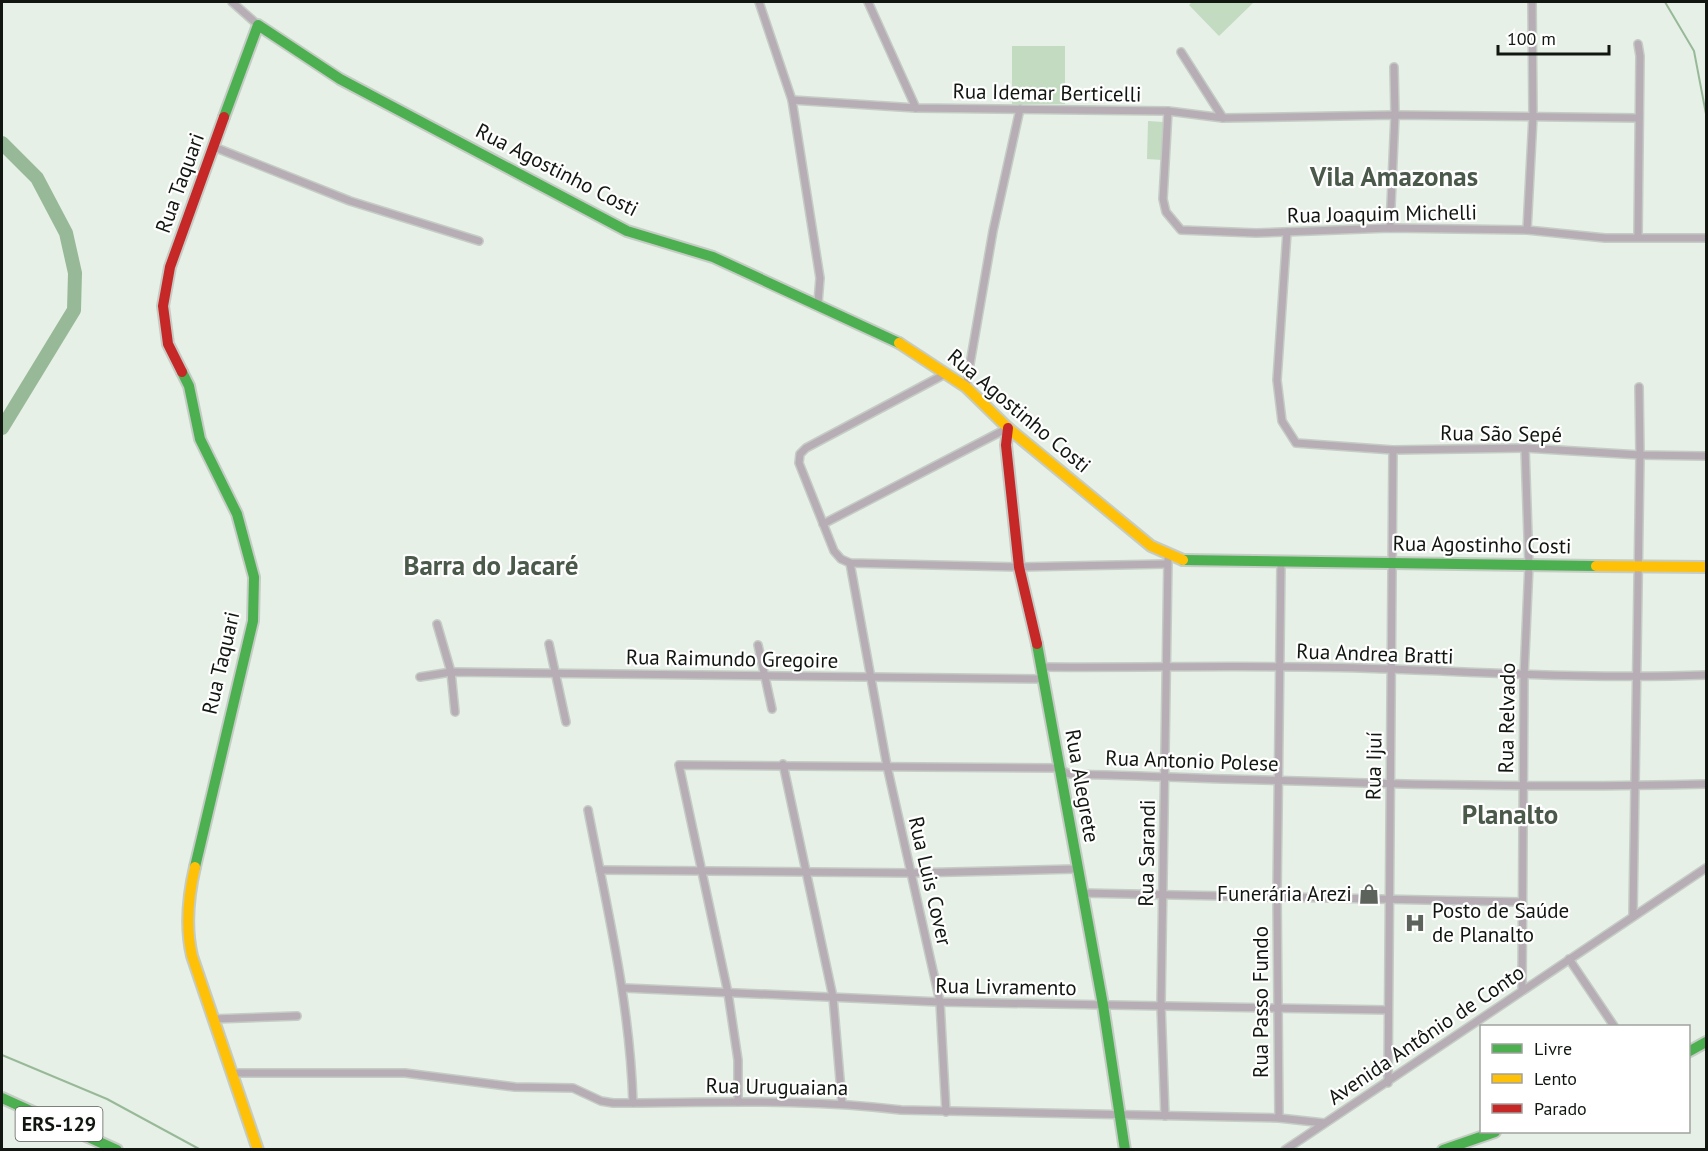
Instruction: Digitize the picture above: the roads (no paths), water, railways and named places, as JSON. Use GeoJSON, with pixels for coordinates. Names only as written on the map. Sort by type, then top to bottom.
{"type":"FeatureCollection","features":[{"type":"Feature","properties":{"kind":"street"},"geometry":{"type":"LineString","coordinates":[[232,2],[258,25]]}},
{"type":"Feature","properties":{"kind":"street"},"geometry":{"type":"LineString","coordinates":[[759,2],[792,100],[820,278],[818,303]]}},
{"type":"Feature","properties":{"kind":"street"},"geometry":{"type":"LineString","coordinates":[[868,2],[915,108]]}},
{"type":"Feature","properties":{"kind":"street"},"geometry":{"type":"LineString","coordinates":[[1527,230],[1533,117],[1532,2]]}},
{"type":"Feature","properties":{"kind":"street","name":"Rua Taquari"},"geometry":{"type":"LineString","coordinates":[[258,25],[170,267],[163,306],[168,344],[189,386],[200,439],[237,514],[254,577],[253,621],[188,895],[188,938],[258,1149]]}},
{"type":"Feature","properties":{"kind":"street","name":"Rua Agostinho Costi"},"geometry":{"type":"LineString","coordinates":[[258,25],[340,79],[627,231],[713,257],[888,336],[966,387],[1008,428],[1168,559],[1188,562],[1707,567]]}},
{"type":"Feature","properties":{"kind":"street"},"geometry":{"type":"LineString","coordinates":[[1638,44],[1640,56],[1638,236]]}},
{"type":"Feature","properties":{"kind":"street"},"geometry":{"type":"LineString","coordinates":[[1181,52],[1223,118]]}},
{"type":"Feature","properties":{"kind":"street"},"geometry":{"type":"LineString","coordinates":[[1390,228],[1395,115],[1394,67]]}},
{"type":"Feature","properties":{"kind":"street","name":"Rua Idemar Berticelli"},"geometry":{"type":"LineString","coordinates":[[792,100],[915,108],[1168,111],[1223,118],[1395,115],[1639,118]]}},
{"type":"Feature","properties":{"kind":"street"},"geometry":{"type":"LineString","coordinates":[[966,387],[993,231],[1020,109]]}},
{"type":"Feature","properties":{"kind":"street","name":"Rua Joaquim Michelli"},"geometry":{"type":"LineString","coordinates":[[1168,111],[1163,199],[1166,212],[1181,230],[1287,232],[1390,228],[1527,230],[1605,238],[1638,236],[1707,238]]}},
{"type":"Feature","properties":{"kind":"street"},"geometry":{"type":"LineString","coordinates":[[214,147],[350,201],[479,242]]}},
{"type":"Feature","properties":{"kind":"street","name":"Rua São Sepé"},"geometry":{"type":"LineString","coordinates":[[1287,232],[1277,380],[1282,421],[1296,443],[1393,450],[1525,448],[1640,455],[1707,456]]}},
{"type":"Feature","properties":{"kind":"street"},"geometry":{"type":"LineString","coordinates":[[947,373],[806,448],[800,454],[799,463],[834,551],[849,563],[1019,567],[1168,559]]}},
{"type":"Feature","properties":{"kind":"street"},"geometry":{"type":"LineString","coordinates":[[1633,915],[1639,387]]}},
{"type":"Feature","properties":{"kind":"street"},"geometry":{"type":"LineString","coordinates":[[823,524],[1008,428]]}},
{"type":"Feature","properties":{"kind":"street","name":"Rua Alegrete"},"geometry":{"type":"LineString","coordinates":[[1008,428],[1006,445],[1019,567],[1042,667],[1076,869],[1103,1005],[1125,1149]]}},
{"type":"Feature","properties":{"kind":"street","name":"Rua Relvado"},"geometry":{"type":"LineString","coordinates":[[1522,989],[1524,676],[1529,565],[1525,448]]}},
{"type":"Feature","properties":{"kind":"street","name":"Rua Ijuí"},"geometry":{"type":"LineString","coordinates":[[1388,1083],[1390,564],[1393,450]]}},
{"type":"Feature","properties":{"kind":"street","name":"Rua Sarandi"},"geometry":{"type":"LineString","coordinates":[[1165,1116],[1161,1005],[1168,559]]}},
{"type":"Feature","properties":{"kind":"street","name":"Rua Passo Fundo"},"geometry":{"type":"LineString","coordinates":[[1279,1118],[1277,781],[1281,562]]}},
{"type":"Feature","properties":{"kind":"street","name":"Rua Luis Cover"},"geometry":{"type":"LineString","coordinates":[[849,563],[887,766],[940,1002],[946,1112]]}},
{"type":"Feature","properties":{"kind":"street"},"geometry":{"type":"LineString","coordinates":[[437,624],[451,672],[454,712]]}},
{"type":"Feature","properties":{"kind":"street"},"geometry":{"type":"LineString","coordinates":[[549,644],[566,722]]}},
{"type":"Feature","properties":{"kind":"street"},"geometry":{"type":"LineString","coordinates":[[758,645],[772,709]]}},
{"type":"Feature","properties":{"kind":"street","name":"Rua Andrea Bratti"},"geometry":{"type":"LineString","coordinates":[[1042,667],[1391,669],[1524,676],[1636,678],[1707,675]]}},
{"type":"Feature","properties":{"kind":"street","name":"Rua Raimundo Gregoire"},"geometry":{"type":"LineString","coordinates":[[420,677],[451,672],[1044,679]]}},
{"type":"Feature","properties":{"kind":"street"},"geometry":{"type":"LineString","coordinates":[[783,764],[833,997],[842,1103]]}},
{"type":"Feature","properties":{"kind":"street","name":"Rua Antonio Polese"},"geometry":{"type":"LineString","coordinates":[[704,870],[679,765],[783,764],[1058,768],[1068,774],[1277,781],[1634,786],[1707,784]]}},
{"type":"Feature","properties":{"kind":"street"},"geometry":{"type":"LineString","coordinates":[[588,810],[624,988],[632,1050],[633,1103]]}},
{"type":"Feature","properties":{"kind":"street","name":"Avenida Antônio de Conto"},"geometry":{"type":"LineString","coordinates":[[1285,1149],[1388,1083],[1522,989],[1707,868]]}},
{"type":"Feature","properties":{"kind":"street"},"geometry":{"type":"LineString","coordinates":[[600,870],[911,873],[1076,869]]}},
{"type":"Feature","properties":{"kind":"street"},"geometry":{"type":"LineString","coordinates":[[704,870],[728,993],[738,1060],[738,1101]]}},
{"type":"Feature","properties":{"kind":"street"},"geometry":{"type":"LineString","coordinates":[[1081,893],[1521,902]]}},
{"type":"Feature","properties":{"kind":"street"},"geometry":{"type":"LineString","coordinates":[[1569,958],[1613,1025]]}},
{"type":"Feature","properties":{"kind":"street","name":"Rua Livramento"},"geometry":{"type":"LineString","coordinates":[[624,988],[940,1002],[1388,1010]]}},
{"type":"Feature","properties":{"kind":"street"},"geometry":{"type":"LineString","coordinates":[[214,1019],[297,1016]]}},
{"type":"Feature","properties":{"kind":"street"},"geometry":{"type":"LineString","coordinates":[[1690,1051],[1707,1042]]}},
{"type":"Feature","properties":{"kind":"street","name":"Rua Uruguaiana"},"geometry":{"type":"LineString","coordinates":[[232,1073],[405,1073],[514,1087],[573,1088],[600,1101],[633,1103],[738,1101],[842,1103],[901,1110],[946,1112],[1279,1118],[1324,1123]]}},
{"type":"Feature","properties":{"kind":"street","name":"ERS-129"},"geometry":{"type":"LineString","coordinates":[[2,1098],[117,1149]]}},
{"type":"Feature","properties":{"kind":"street"},"geometry":{"type":"LineString","coordinates":[[1443,1149],[1489,1133]]}},
{"type":"Feature","properties":{"kind":"waterway"},"geometry":{"type":"LineString","coordinates":[[1665,2],[1694,51],[1706,114]]}},
{"type":"Feature","properties":{"kind":"waterway"},"geometry":{"type":"LineString","coordinates":[[2,143],[37,178],[66,233],[75,273],[74,310],[2,428]]}},
{"type":"Feature","properties":{"kind":"waterway"},"geometry":{"type":"LineString","coordinates":[[2,1055],[107,1099],[201,1150]]}},
{"type":"Feature","properties":{"kind":"place","name":"Funerária Arezi"},"geometry":{"type":"Point","coordinates":[1369,894]}},
{"type":"Feature","properties":{"kind":"place","name":"Posto de Saúde de Planalto"},"geometry":{"type":"Point","coordinates":[1415,923]}},
{"type":"Feature","properties":{"kind":"district","name":"Vila Amazonas"},"geometry":{"type":"Point","coordinates":[1394,177]}},
{"type":"Feature","properties":{"kind":"district","name":"Barra do Jacaré"},"geometry":{"type":"Point","coordinates":[491,566]}},
{"type":"Feature","properties":{"kind":"district","name":"Planalto"},"geometry":{"type":"Point","coordinates":[1510,815]}}]}
